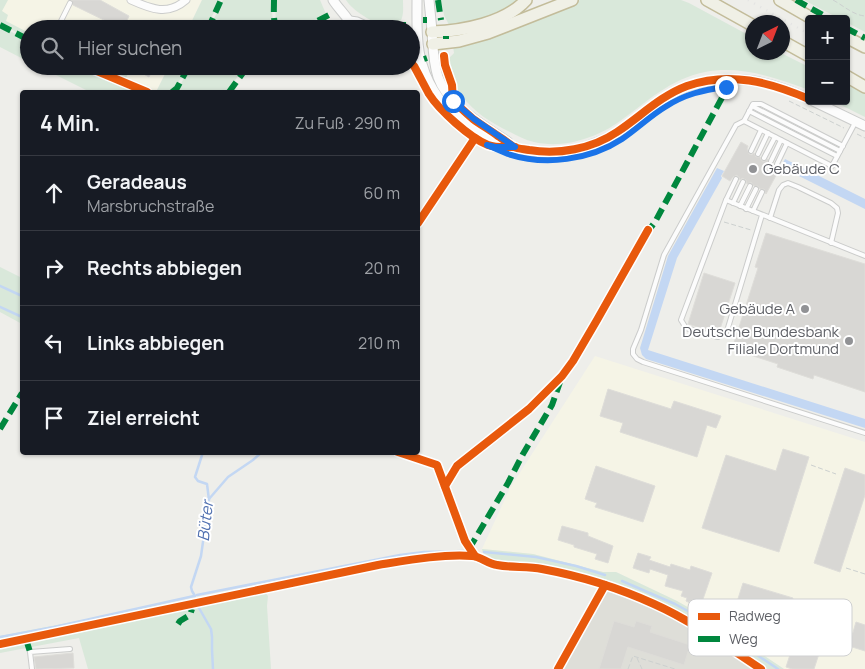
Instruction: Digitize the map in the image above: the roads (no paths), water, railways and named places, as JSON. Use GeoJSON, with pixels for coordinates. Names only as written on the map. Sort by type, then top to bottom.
{"type":"FeatureCollection","features":[{"type":"Feature","properties":{"kind":"highway"},"geometry":{"type":"LineString","coordinates":[[432,32],[450,31],[480,25],[517,10],[526,0]]}},
{"type":"Feature","properties":{"kind":"highway"},"geometry":{"type":"LineString","coordinates":[[433,44],[488,33],[572,0]]}},
{"type":"Feature","properties":{"kind":"highway"},"geometry":{"type":"LineString","coordinates":[[707,0],[745,21]]}},
{"type":"Feature","properties":{"kind":"highway"},"geometry":{"type":"LineString","coordinates":[[780,0],[807,15]]}},
{"type":"Feature","properties":{"kind":"highway"},"geometry":{"type":"LineString","coordinates":[[850,39],[865,47]]}},
{"type":"Feature","properties":{"kind":"highway"},"geometry":{"type":"LineString","coordinates":[[790,46],[805,54]]}},
{"type":"Feature","properties":{"kind":"highway"},"geometry":{"type":"LineString","coordinates":[[850,78],[865,87]]}},
{"type":"Feature","properties":{"kind":"street"},"geometry":{"type":"LineString","coordinates":[[131,0],[145,6],[164,10],[179,6],[186,0]]}},
{"type":"Feature","properties":{"kind":"street"},"geometry":{"type":"LineString","coordinates":[[333,0],[348,20]]}},
{"type":"Feature","properties":{"kind":"street"},"geometry":{"type":"LineString","coordinates":[[415,20],[416,0]]}},
{"type":"Feature","properties":{"kind":"street"},"geometry":{"type":"LineString","coordinates":[[429,0],[434,57],[439,78],[445,91],[453,101],[474,119],[515,147]]}},
{"type":"Feature","properties":{"kind":"street"},"geometry":{"type":"LineString","coordinates":[[420,33],[432,32]]}},
{"type":"Feature","properties":{"kind":"street"},"geometry":{"type":"LineString","coordinates":[[420,45],[433,44]]}},
{"type":"Feature","properties":{"kind":"street"},"geometry":{"type":"LineString","coordinates":[[420,60],[435,94],[459,120],[487,138],[504,145],[544,152],[567,150],[592,144],[615,134],[670,94],[686,87],[715,80],[733,78],[767,84],[805,98]]}},
{"type":"Feature","properties":{"kind":"street"},"geometry":{"type":"LineString","coordinates":[[822,105],[865,126]]}},
{"type":"Feature","properties":{"kind":"lane"},"geometry":{"type":"LineString","coordinates":[[62,20],[70,3]]}},
{"type":"Feature","properties":{"kind":"lane"},"geometry":{"type":"LineString","coordinates":[[843,146],[761,104],[753,104],[744,121],[736,125],[664,255],[641,330],[633,349],[637,359],[643,362],[865,433]]}},
{"type":"Feature","properties":{"kind":"lane"},"geometry":{"type":"LineString","coordinates":[[752,106],[840,151]]}},
{"type":"Feature","properties":{"kind":"lane"},"geometry":{"type":"LineString","coordinates":[[749,111],[837,156]]}},
{"type":"Feature","properties":{"kind":"lane"},"geometry":{"type":"LineString","coordinates":[[744,121],[832,166],[856,121]]}},
{"type":"Feature","properties":{"kind":"lane"},"geometry":{"type":"LineString","coordinates":[[751,151],[761,130]]}},
{"type":"Feature","properties":{"kind":"lane"},"geometry":{"type":"LineString","coordinates":[[758,154],[768,133]]}},
{"type":"Feature","properties":{"kind":"lane"},"geometry":{"type":"LineString","coordinates":[[764,158],[775,137]]}},
{"type":"Feature","properties":{"kind":"lane"},"geometry":{"type":"LineString","coordinates":[[771,161],[781,140]]}},
{"type":"Feature","properties":{"kind":"lane"},"geometry":{"type":"LineString","coordinates":[[777,164],[787,143]]}},
{"type":"Feature","properties":{"kind":"lane"},"geometry":{"type":"LineString","coordinates":[[736,179],[718,220],[682,320],[686,328],[718,337],[727,331],[762,215]]}},
{"type":"Feature","properties":{"kind":"lane"},"geometry":{"type":"LineString","coordinates":[[733,203],[743,182]]}},
{"type":"Feature","properties":{"kind":"lane"},"geometry":{"type":"LineString","coordinates":[[770,218],[782,185],[788,183],[798,187],[831,203],[836,208],[838,213],[831,243]]}},
{"type":"Feature","properties":{"kind":"lane"},"geometry":{"type":"LineString","coordinates":[[740,206],[750,186]]}},
{"type":"Feature","properties":{"kind":"lane"},"geometry":{"type":"LineString","coordinates":[[746,209],[756,189]]}},
{"type":"Feature","properties":{"kind":"lane"},"geometry":{"type":"LineString","coordinates":[[753,212],[762,192]]}},
{"type":"Feature","properties":{"kind":"lane"},"geometry":{"type":"LineString","coordinates":[[726,200],[865,256]]}},
{"type":"Feature","properties":{"kind":"lane"},"geometry":{"type":"LineString","coordinates":[[32,669],[30,652],[70,648]]}},
{"type":"Feature","properties":{"kind":"water"},"geometry":{"type":"Polygon","coordinates":[[[785,159],[865,199],[865,209],[781,167],[785,159]]]}},
{"type":"Feature","properties":{"kind":"water"},"geometry":{"type":"Polygon","coordinates":[[[717,168],[724,171],[721,176],[722,178],[677,258],[648,350],[865,419],[865,428],[646,359],[642,355],[640,348],[668,256],[717,168]]]}},
{"type":"Feature","properties":{"kind":"waterway","name":"Büter"},"geometry":{"type":"LineString","coordinates":[[0,286],[20,295]]}},
{"type":"Feature","properties":{"kind":"waterway"},"geometry":{"type":"LineString","coordinates":[[0,307],[20,316]]}},
{"type":"Feature","properties":{"kind":"waterway","name":"Büter"},"geometry":{"type":"LineString","coordinates":[[195,596],[191,587],[201,556],[209,500],[207,484],[198,481],[195,477],[202,455]]}},
{"type":"Feature","properties":{"kind":"waterway"},"geometry":{"type":"LineString","coordinates":[[209,499],[228,477],[259,455]]}},
{"type":"Feature","properties":{"kind":"waterway"},"geometry":{"type":"LineString","coordinates":[[197,595],[400,555],[424,552],[466,551]]}},
{"type":"Feature","properties":{"kind":"waterway"},"geometry":{"type":"LineString","coordinates":[[484,552],[536,557],[605,575]]}},
{"type":"Feature","properties":{"kind":"waterway"},"geometry":{"type":"LineString","coordinates":[[622,581],[688,611]]}},
{"type":"Feature","properties":{"kind":"waterway"},"geometry":{"type":"LineString","coordinates":[[0,637],[194,596]]}},
{"type":"Feature","properties":{"kind":"waterway","name":"Büter"},"geometry":{"type":"LineString","coordinates":[[199,608],[211,629],[213,669]]}},
{"type":"Feature","properties":{"kind":"waterway"},"geometry":{"type":"LineString","coordinates":[[758,656],[778,669]]}},
{"type":"Feature","properties":{"kind":"railway"},"geometry":{"type":"LineString","coordinates":[[748,0],[805,32]]}},
{"type":"Feature","properties":{"kind":"place","name":"Gebäude C"},"geometry":{"type":"Point","coordinates":[753,169]}},
{"type":"Feature","properties":{"kind":"place","name":"Gebäude A"},"geometry":{"type":"Point","coordinates":[805,309]}},
{"type":"Feature","properties":{"kind":"place","name":"Deutsche Bundesbank Filiale Dortmund"},"geometry":{"type":"Point","coordinates":[849,341]}}]}
